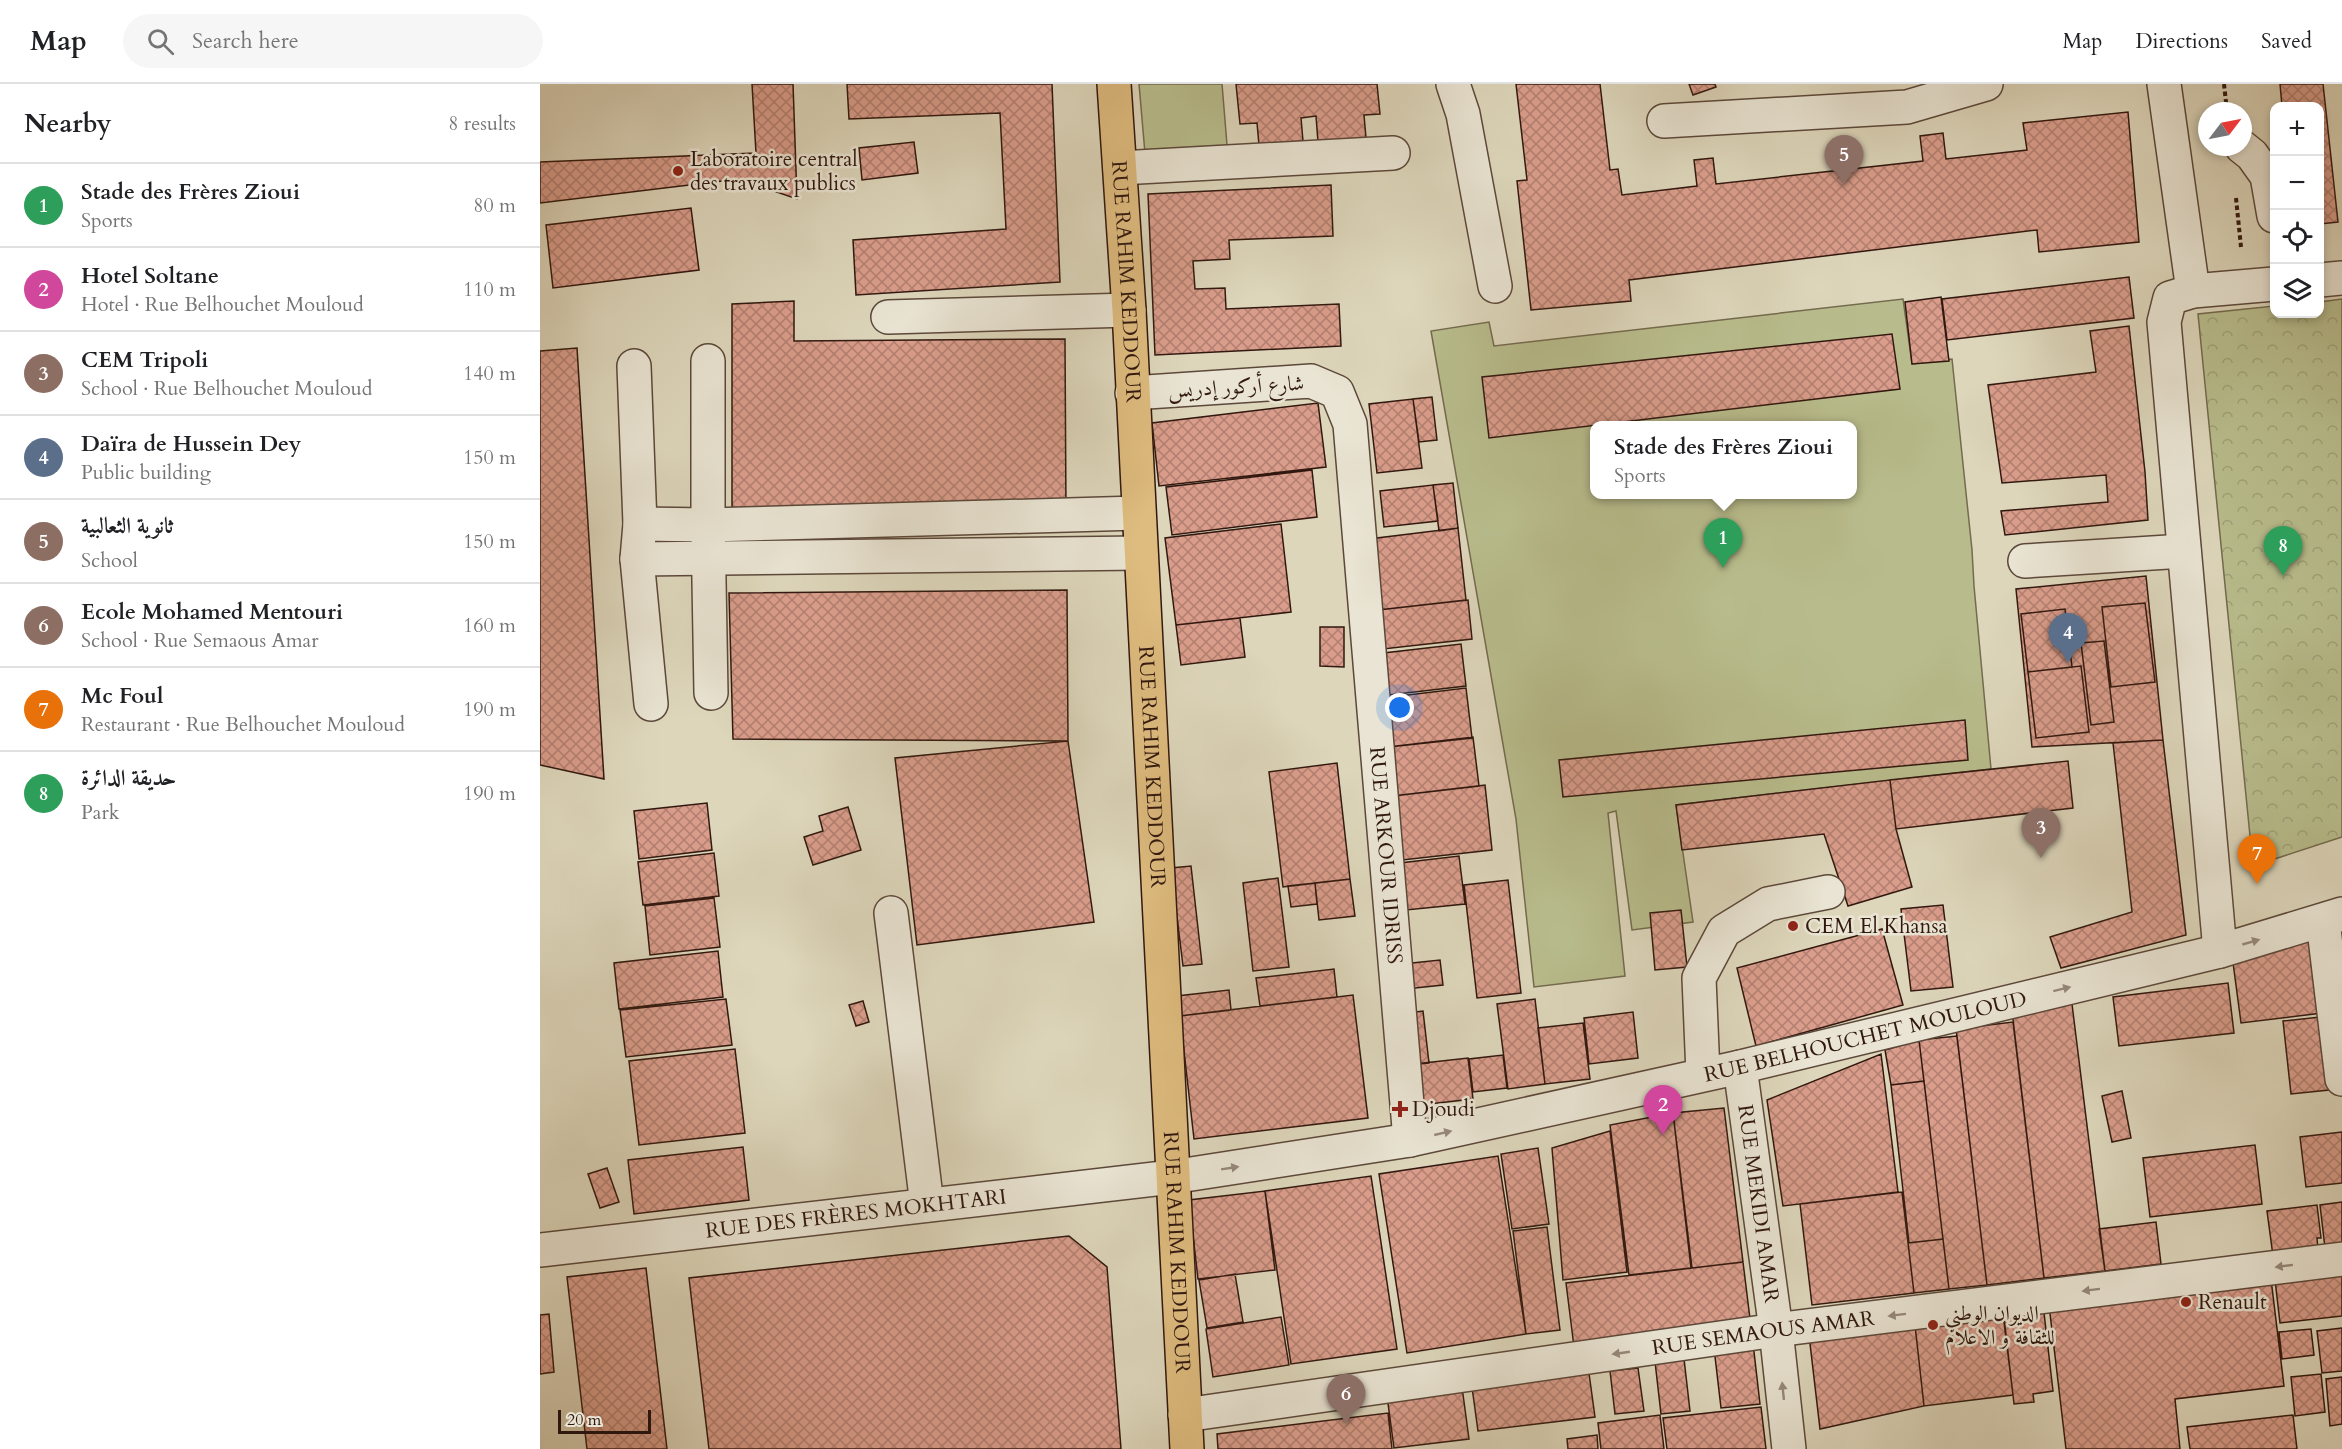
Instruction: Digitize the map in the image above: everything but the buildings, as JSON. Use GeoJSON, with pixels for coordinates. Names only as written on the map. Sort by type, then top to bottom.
{"type":"FeatureCollection","features":[{"type":"Feature","properties":{"kind":"main road","name":"RUE RAHIM KEDDOUR"},"geometry":{"type":"LineString","coordinates":[[1114,84],[1129,310],[1187,1449]]}},
{"type":"Feature","properties":{"kind":"street"},"geometry":{"type":"LineString","coordinates":[[1454,84],[1462,114],[1495,286]]}},
{"type":"Feature","properties":{"kind":"street"},"geometry":{"type":"LineString","coordinates":[[1664,121],[1907,107],[1986,84]]}},
{"type":"Feature","properties":{"kind":"street"},"geometry":{"type":"LineString","coordinates":[[2164,84],[2193,291]]}},
{"type":"Feature","properties":{"kind":"street"},"geometry":{"type":"LineString","coordinates":[[1120,168],[1393,153]]}},
{"type":"Feature","properties":{"kind":"street"},"geometry":{"type":"LineString","coordinates":[[2252,155],[2267,176],[2273,210]]}},
{"type":"Feature","properties":{"kind":"street"},"geometry":{"type":"LineString","coordinates":[[2324,280],[2342,278]]}},
{"type":"Feature","properties":{"kind":"street"},"geometry":{"type":"LineString","coordinates":[[2220,951],[2164,322],[2170,298],[2193,291],[2270,284]]}},
{"type":"Feature","properties":{"kind":"street"},"geometry":{"type":"LineString","coordinates":[[888,317],[1129,310]]}},
{"type":"Feature","properties":{"kind":"street"},"geometry":{"type":"LineString","coordinates":[[708,361],[711,693]]}},
{"type":"Feature","properties":{"kind":"street"},"geometry":{"type":"LineString","coordinates":[[634,366],[639,524],[637,560],[651,704]]}},
{"type":"Feature","properties":{"kind":"street","name":"شارع أركور إدريس"},"geometry":{"type":"LineString","coordinates":[[1132,393],[1311,381],[1337,392]]}},
{"type":"Feature","properties":{"kind":"street","name":"RUE ARKOUR IDRISS"},"geometry":{"type":"LineString","coordinates":[[1337,392],[1350,424],[1410,1140]]}},
{"type":"Feature","properties":{"kind":"street"},"geometry":{"type":"LineString","coordinates":[[639,524],[708,525],[1138,513]]}},
{"type":"Feature","properties":{"kind":"street"},"geometry":{"type":"LineString","coordinates":[[988,517],[989,555]]}},
{"type":"Feature","properties":{"kind":"street"},"geometry":{"type":"LineString","coordinates":[[2025,561],[2184,551]]}},
{"type":"Feature","properties":{"kind":"street"},"geometry":{"type":"LineString","coordinates":[[637,560],[1140,554]]}},
{"type":"Feature","properties":{"kind":"street"},"geometry":{"type":"LineString","coordinates":[[1703,1074],[1699,978],[1725,931],[1768,904],[1828,892]]}},
{"type":"Feature","properties":{"kind":"street"},"geometry":{"type":"LineString","coordinates":[[891,913],[927,1205]]}},
{"type":"Feature","properties":{"kind":"street"},"geometry":{"type":"LineString","coordinates":[[2332,917],[2342,1079]]}},
{"type":"Feature","properties":{"kind":"street","name":"RUE BELHOUCHET MOULOUD"},"geometry":{"type":"LineString","coordinates":[[1172,1177],[1410,1140],[1740,1066],[2220,951],[2332,917]]}},
{"type":"Feature","properties":{"kind":"street","name":"RUE MEKIDI AMAR"},"geometry":{"type":"LineString","coordinates":[[1740,1066],[1776,1330],[1789,1449]]}},
{"type":"Feature","properties":{"kind":"street","name":"RUE DES FRÈRES MOKHTARI"},"geometry":{"type":"LineString","coordinates":[[540,1250],[1172,1177]]}},
{"type":"Feature","properties":{"kind":"street","name":"RUE SEMAOUS AMAR"},"geometry":{"type":"LineString","coordinates":[[1185,1415],[1776,1330],[2342,1259]]}},
{"type":"Feature","properties":{"kind":"path"},"geometry":{"type":"LineString","coordinates":[[2224,84],[2226,102]]}},
{"type":"Feature","properties":{"kind":"green space"},"geometry":{"type":"Polygon","coordinates":[[[1139,84],[1222,84],[1228,157],[1146,165],[1139,84]]]}},
{"type":"Feature","properties":{"kind":"green space"},"geometry":{"type":"Polygon","coordinates":[[[1903,299],[1912,364],[1952,359],[1972,550],[1991,769],[1676,805],[1693,922],[1632,930],[1616,811],[1608,813],[1625,976],[1534,987],[1516,819],[1431,331],[1489,322],[1494,346],[1903,299]]]}},
{"type":"Feature","properties":{"kind":"green space"},"geometry":{"type":"Polygon","coordinates":[[[2342,299],[2342,837],[2253,866],[2198,314],[2270,306],[2270,318],[2324,318],[2324,301],[2342,299]]]}},
{"type":"Feature","properties":{"kind":"place","name":"Laboratoire central des travaux publics"},"geometry":{"type":"Point","coordinates":[678,171]}},
{"type":"Feature","properties":{"kind":"place","name":"ثانوية الثعالبية"},"geometry":{"type":"Point","coordinates":[1844,185]}},
{"type":"Feature","properties":{"kind":"place","name":"Stade des Frères Zioui"},"geometry":{"type":"Point","coordinates":[1723,568]}},
{"type":"Feature","properties":{"kind":"place","name":"حديقة الدائرة"},"geometry":{"type":"Point","coordinates":[2283,576]}},
{"type":"Feature","properties":{"kind":"place","name":"Daïra de Hussein Dey"},"geometry":{"type":"Point","coordinates":[2068,663]}},
{"type":"Feature","properties":{"kind":"place","name":"CEM Tripoli"},"geometry":{"type":"Point","coordinates":[2041,858]}},
{"type":"Feature","properties":{"kind":"place","name":"Mc Foul"},"geometry":{"type":"Point","coordinates":[2257,884]}},
{"type":"Feature","properties":{"kind":"place","name":"CEM El Khansa"},"geometry":{"type":"Point","coordinates":[1793,926]}},
{"type":"Feature","properties":{"kind":"place","name":"Djoudi"},"geometry":{"type":"Point","coordinates":[1400,1109]}},
{"type":"Feature","properties":{"kind":"place","name":"Hotel Soltane"},"geometry":{"type":"Point","coordinates":[1663,1135]}},
{"type":"Feature","properties":{"kind":"place","name":"Renault"},"geometry":{"type":"Point","coordinates":[2186,1302]}},
{"type":"Feature","properties":{"kind":"place","name":"الديوان الوطني للثقافة و الاعلام"},"geometry":{"type":"Point","coordinates":[1933,1325]}},
{"type":"Feature","properties":{"kind":"place","name":"Ecole Mohamed Mentouri"},"geometry":{"type":"Point","coordinates":[1346,1424]}}]}
